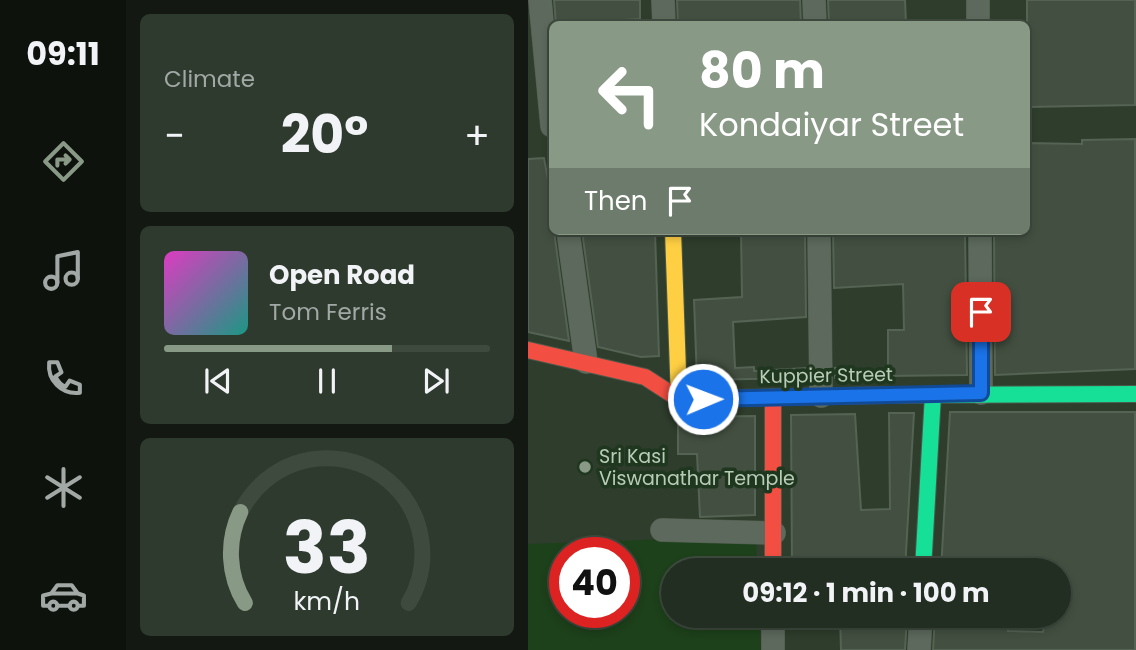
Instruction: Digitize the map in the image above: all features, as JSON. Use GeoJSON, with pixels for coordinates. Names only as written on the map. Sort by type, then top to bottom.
{"type":"FeatureCollection","features":[{"type":"Feature","properties":{"kind":"street"},"geometry":{"type":"LineString","coordinates":[[540,0],[549,94]]}},
{"type":"Feature","properties":{"kind":"street"},"geometry":{"type":"LineString","coordinates":[[663,0],[664,21]]}},
{"type":"Feature","properties":{"kind":"street"},"geometry":{"type":"LineString","coordinates":[[814,0],[815,21]]}},
{"type":"Feature","properties":{"kind":"street"},"geometry":{"type":"LineString","coordinates":[[978,0],[978,21]]}},
{"type":"Feature","properties":{"kind":"street"},"geometry":{"type":"LineString","coordinates":[[569,235],[586,362]]}},
{"type":"Feature","properties":{"kind":"street"},"geometry":{"type":"LineString","coordinates":[[673,235],[679,399]]}},
{"type":"Feature","properties":{"kind":"street"},"geometry":{"type":"LineString","coordinates":[[819,235],[821,396]]}},
{"type":"Feature","properties":{"kind":"street"},"geometry":{"type":"LineString","coordinates":[[980,235],[981,393]]}},
{"type":"Feature","properties":{"kind":"street"},"geometry":{"type":"LineString","coordinates":[[528,350],[645,377],[679,399]]}},
{"type":"Feature","properties":{"kind":"street","name":"Kuppier Street"},"geometry":{"type":"LineString","coordinates":[[679,399],[981,393],[1135,394]]}},
{"type":"Feature","properties":{"kind":"street"},"geometry":{"type":"LineString","coordinates":[[925,558],[933,394]]}},
{"type":"Feature","properties":{"kind":"street"},"geometry":{"type":"LineString","coordinates":[[773,397],[773,558]]}},
{"type":"Feature","properties":{"kind":"street"},"geometry":{"type":"LineString","coordinates":[[662,530],[774,533]]}},
{"type":"Feature","properties":{"kind":"street"},"geometry":{"type":"LineString","coordinates":[[773,628],[773,650]]}},
{"type":"Feature","properties":{"kind":"street"},"geometry":{"type":"LineString","coordinates":[[919,650],[920,628]]}},
{"type":"Feature","properties":{"kind":"shaded area"},"geometry":{"type":"Polygon","coordinates":[[[756,536],[757,558],[661,558],[661,628],[760,628],[761,650],[528,650],[528,544],[549,543],[549,628],[640,628],[640,540],[756,536]]]}},
{"type":"Feature","properties":{"kind":"building"},"geometry":{"type":"Polygon","coordinates":[[[554,0],[640,0],[640,19],[556,21],[554,0]]]}},
{"type":"Feature","properties":{"kind":"building"},"geometry":{"type":"Polygon","coordinates":[[[677,0],[800,0],[801,21],[678,21],[677,0]]]}},
{"type":"Feature","properties":{"kind":"building"},"geometry":{"type":"Polygon","coordinates":[[[828,0],[905,0],[906,21],[829,21],[828,0]]]}},
{"type":"Feature","properties":{"kind":"building"},"geometry":{"type":"Polygon","coordinates":[[[1027,0],[1135,0],[1135,105],[1030,107],[1030,21],[1027,21],[1027,0]]]}},
{"type":"Feature","properties":{"kind":"building"},"geometry":{"type":"Polygon","coordinates":[[[1135,139],[1135,369],[995,375],[994,235],[1030,235],[1030,143],[1082,144],[1082,140],[1135,139]]]}},
{"type":"Feature","properties":{"kind":"building"},"geometry":{"type":"Polygon","coordinates":[[[544,158],[549,180],[549,235],[555,235],[569,341],[528,332],[528,159],[544,158]]]}},
{"type":"Feature","properties":{"kind":"building"},"geometry":{"type":"Polygon","coordinates":[[[583,235],[655,235],[659,356],[641,357],[598,347],[583,235]]]}},
{"type":"Feature","properties":{"kind":"building"},"geometry":{"type":"Polygon","coordinates":[[[741,235],[805,235],[806,317],[733,322],[735,368],[754,367],[754,371],[807,368],[807,378],[697,380],[694,300],[742,297],[741,235]]]}},
{"type":"Feature","properties":{"kind":"building"},"geometry":{"type":"Polygon","coordinates":[[[833,235],[965,235],[967,375],[888,376],[888,330],[904,330],[903,284],[834,288],[833,235]]]}},
{"type":"Feature","properties":{"kind":"building"},"geometry":{"type":"Polygon","coordinates":[[[853,367],[853,377],[835,378],[835,368],[853,367]]]}},
{"type":"Feature","properties":{"kind":"building"},"geometry":{"type":"Polygon","coordinates":[[[950,412],[1135,412],[1135,650],[933,650],[934,628],[1008,628],[1008,631],[1043,632],[1044,628],[1071,628],[1071,558],[942,558],[950,412]]]}},
{"type":"Feature","properties":{"kind":"building"},"geometry":{"type":"Polygon","coordinates":[[[889,413],[914,413],[906,558],[792,558],[791,415],[855,414],[861,510],[890,509],[889,413]]]}},
{"type":"Feature","properties":{"kind":"building"},"geometry":{"type":"Polygon","coordinates":[[[755,416],[755,515],[700,517],[697,454],[678,454],[678,417],[755,416]]]}},
{"type":"Feature","properties":{"kind":"building"},"geometry":{"type":"Polygon","coordinates":[[[840,628],[906,628],[905,650],[841,650],[840,628]]]}},
{"type":"Feature","properties":{"kind":"traffic: fast"},"geometry":{"type":"LineString","coordinates":[[924,558],[933,394]]}},
{"type":"Feature","properties":{"kind":"traffic: fast"},"geometry":{"type":"LineString","coordinates":[[890,395],[1136,394]]}},
{"type":"Feature","properties":{"kind":"traffic: slow"},"geometry":{"type":"LineString","coordinates":[[673,235],[679,399]]}},
{"type":"Feature","properties":{"kind":"traffic: jam"},"geometry":{"type":"LineString","coordinates":[[528,350],[645,377],[679,399],[890,395]]}},
{"type":"Feature","properties":{"kind":"traffic: jam"},"geometry":{"type":"LineString","coordinates":[[773,397],[773,558]]}},
{"type":"Feature","properties":{"kind":"place","name":"Sri Kasi Viswanathar Temple"},"geometry":{"type":"Point","coordinates":[585,467]}},
{"type":"Feature","properties":{"kind":"route"},"geometry":{"type":"LineString","coordinates":[[703,399],[981,393],[981,312]]}}]}
